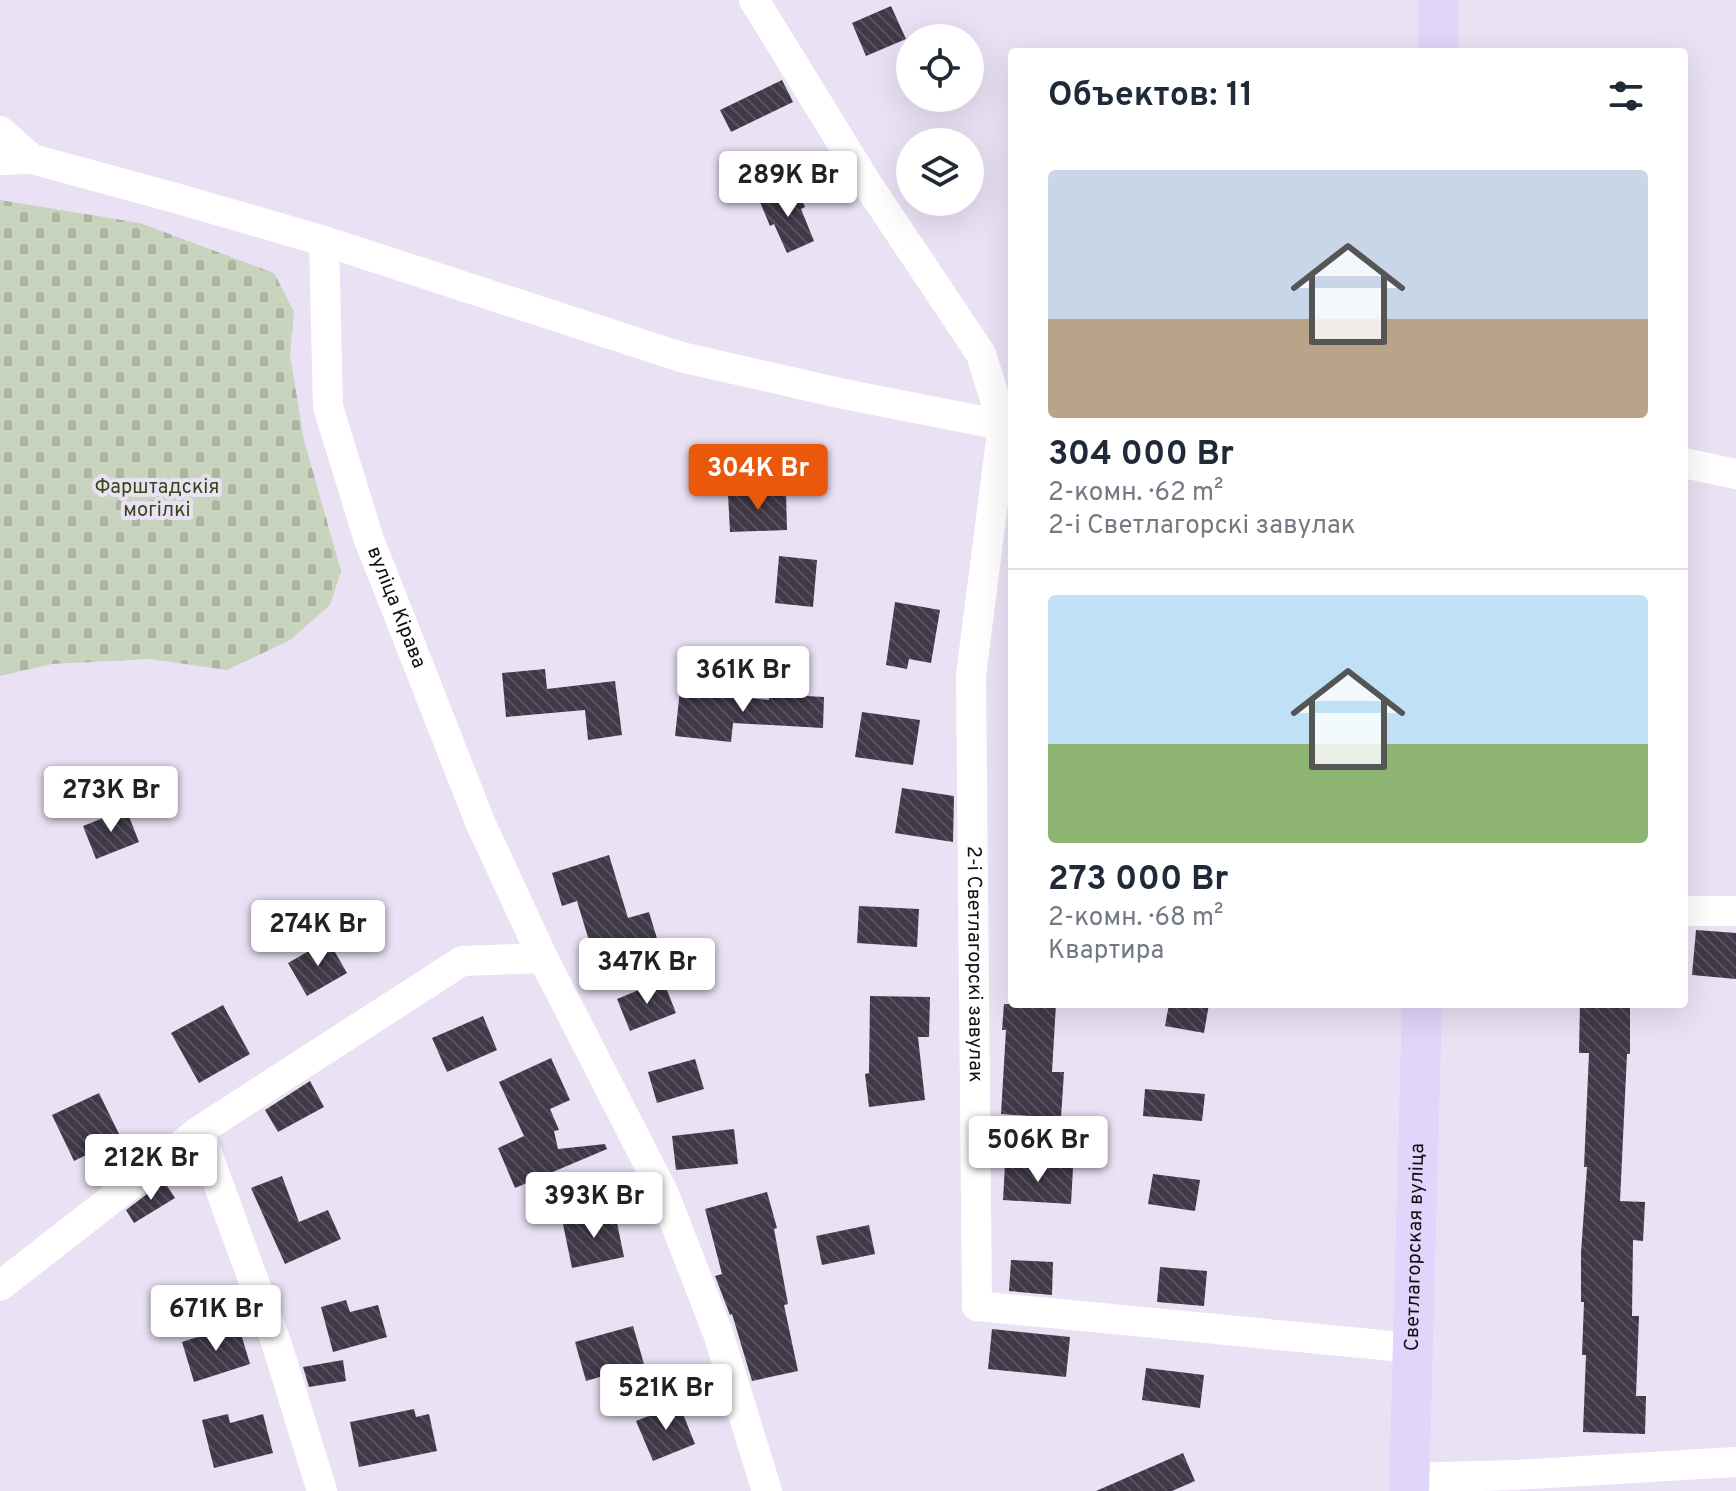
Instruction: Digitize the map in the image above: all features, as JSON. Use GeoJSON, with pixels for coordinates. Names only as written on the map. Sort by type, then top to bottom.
{"type":"FeatureCollection","features":[{"type":"Feature","properties":{"kind":"main road"},"geometry":{"type":"LineString","coordinates":[[1438,0],[1438,48]]}},
{"type":"Feature","properties":{"kind":"main road","name":"Светлагорская вуліца"},"geometry":{"type":"LineString","coordinates":[[1409,1485],[1422,1008]]}},
{"type":"Feature","properties":{"kind":"street"},"geometry":{"type":"LineString","coordinates":[[754,0],[866,182],[981,354],[1008,426]]}},
{"type":"Feature","properties":{"kind":"street"},"geometry":{"type":"LineString","coordinates":[[0,131],[32,159]]}},
{"type":"Feature","properties":{"kind":"street"},"geometry":{"type":"LineString","coordinates":[[0,160],[32,159],[324,241],[681,357],[839,393],[1008,426]]}},
{"type":"Feature","properties":{"kind":"street","name":"вуліца Кірава"},"geometry":{"type":"LineString","coordinates":[[324,241],[328,407],[369,540],[480,822],[543,958],[664,1194],[719,1336],[767,1491]]}},
{"type":"Feature","properties":{"kind":"street","name":"2-і Светлагорскі завулак"},"geometry":{"type":"LineString","coordinates":[[1008,426],[971,675],[977,1306],[1413,1348]]}},
{"type":"Feature","properties":{"kind":"street"},"geometry":{"type":"LineString","coordinates":[[1688,464],[1736,474]]}},
{"type":"Feature","properties":{"kind":"street"},"geometry":{"type":"LineString","coordinates":[[1688,911],[1736,911]]}},
{"type":"Feature","properties":{"kind":"street"},"geometry":{"type":"LineString","coordinates":[[0,1286],[199,1131],[462,961],[543,958]]}},
{"type":"Feature","properties":{"kind":"street"},"geometry":{"type":"LineString","coordinates":[[199,1131],[277,1345],[322,1491]]}},
{"type":"Feature","properties":{"kind":"street"},"geometry":{"type":"LineString","coordinates":[[1409,1485],[1570,1482],[1736,1462]]}},
{"type":"Feature","properties":{"kind":"green space","name":"Фарштадскія могілкі"},"geometry":{"type":"Polygon","coordinates":[[[0,200],[140,223],[274,273],[294,312],[290,355],[304,440],[341,571],[330,605],[290,640],[227,670],[150,659],[52,664],[0,676],[0,200]]]}},
{"type":"Feature","properties":{"kind":"building"},"geometry":{"type":"Polygon","coordinates":[[[891,6],[899,24],[896,24],[896,43],[866,56],[852,23],[891,6]]]}},
{"type":"Feature","properties":{"kind":"building"},"geometry":{"type":"Polygon","coordinates":[[[782,80],[793,102],[731,132],[720,110],[782,80]]]}},
{"type":"Feature","properties":{"kind":"building"},"geometry":{"type":"Polygon","coordinates":[[[796,186],[805,207],[801,209],[814,241],[787,253],[760,202],[796,186]]]}},
{"type":"Feature","properties":{"kind":"building"},"geometry":{"type":"Polygon","coordinates":[[[786,492],[787,530],[730,532],[728,494],[786,492]]]}},
{"type":"Feature","properties":{"kind":"building"},"geometry":{"type":"Polygon","coordinates":[[[779,556],[817,560],[813,607],[775,603],[779,556]]]}},
{"type":"Feature","properties":{"kind":"building"},"geometry":{"type":"Polygon","coordinates":[[[895,602],[940,610],[931,663],[909,659],[907,669],[886,665],[895,602]]]}},
{"type":"Feature","properties":{"kind":"building"},"geometry":{"type":"Polygon","coordinates":[[[545,669],[547,689],[615,681],[622,735],[588,740],[585,710],[506,717],[502,673],[545,669]]]}},
{"type":"Feature","properties":{"kind":"building"},"geometry":{"type":"Polygon","coordinates":[[[680,690],[769,700],[769,694],[824,697],[823,728],[733,723],[731,742],[675,736],[680,690]]]}},
{"type":"Feature","properties":{"kind":"building"},"geometry":{"type":"Polygon","coordinates":[[[862,712],[920,720],[913,765],[855,757],[862,712]]]}},
{"type":"Feature","properties":{"kind":"building"},"geometry":{"type":"Polygon","coordinates":[[[902,788],[954,796],[953,842],[895,833],[902,788]]]}},
{"type":"Feature","properties":{"kind":"building"},"geometry":{"type":"Polygon","coordinates":[[[126,809],[139,842],[96,859],[83,826],[126,809]]]}},
{"type":"Feature","properties":{"kind":"building"},"geometry":{"type":"Polygon","coordinates":[[[609,855],[628,918],[649,912],[659,945],[596,964],[577,901],[562,906],[552,873],[609,855]]]}},
{"type":"Feature","properties":{"kind":"building"},"geometry":{"type":"Polygon","coordinates":[[[859,906],[919,909],[917,947],[857,943],[859,906]]]}},
{"type":"Feature","properties":{"kind":"building"},"geometry":{"type":"Polygon","coordinates":[[[1696,930],[1736,933],[1736,979],[1692,975],[1696,930]]]}},
{"type":"Feature","properties":{"kind":"building"},"geometry":{"type":"Polygon","coordinates":[[[328,940],[347,973],[307,996],[288,963],[328,940]]]}},
{"type":"Feature","properties":{"kind":"building"},"geometry":{"type":"Polygon","coordinates":[[[663,980],[676,1013],[630,1031],[617,999],[663,980]]]}},
{"type":"Feature","properties":{"kind":"building"},"geometry":{"type":"Polygon","coordinates":[[[870,996],[930,997],[929,1037],[918,1037],[925,1100],[869,1107],[865,1074],[869,1073],[870,996]]]}},
{"type":"Feature","properties":{"kind":"building"},"geometry":{"type":"Polygon","coordinates":[[[1004,1004],[1008,1004],[1008,1008],[1056,1008],[1052,1072],[1064,1072],[1061,1118],[1001,1114],[1006,1030],[1002,1030],[1004,1004]]]}},
{"type":"Feature","properties":{"kind":"building"},"geometry":{"type":"Polygon","coordinates":[[[223,1005],[250,1054],[199,1083],[171,1033],[223,1005]]]}},
{"type":"Feature","properties":{"kind":"building"},"geometry":{"type":"Polygon","coordinates":[[[1168,1008],[1208,1008],[1204,1033],[1165,1026],[1168,1008]]]}},
{"type":"Feature","properties":{"kind":"building"},"geometry":{"type":"Polygon","coordinates":[[[1580,1008],[1630,1008],[1620,1201],[1645,1202],[1643,1241],[1633,1240],[1632,1316],[1639,1316],[1636,1396],[1646,1396],[1645,1434],[1583,1432],[1586,1355],[1582,1355],[1584,1302],[1581,1302],[1581,1253],[1587,1167],[1584,1167],[1589,1053],[1579,1053],[1580,1008]]]}},
{"type":"Feature","properties":{"kind":"building"},"geometry":{"type":"Polygon","coordinates":[[[483,1016],[497,1050],[447,1072],[432,1038],[483,1016]]]}},
{"type":"Feature","properties":{"kind":"building"},"geometry":{"type":"Polygon","coordinates":[[[551,1058],[570,1100],[550,1109],[559,1130],[554,1131],[558,1149],[605,1144],[607,1149],[515,1188],[498,1148],[524,1136],[499,1082],[551,1058]]]}},
{"type":"Feature","properties":{"kind":"building"},"geometry":{"type":"Polygon","coordinates":[[[695,1059],[704,1089],[657,1103],[648,1072],[695,1059]]]}},
{"type":"Feature","properties":{"kind":"building"},"geometry":{"type":"Polygon","coordinates":[[[310,1081],[324,1107],[278,1132],[265,1110],[310,1081]]]}},
{"type":"Feature","properties":{"kind":"building"},"geometry":{"type":"Polygon","coordinates":[[[1145,1089],[1205,1094],[1202,1121],[1143,1116],[1145,1089]]]}},
{"type":"Feature","properties":{"kind":"building"},"geometry":{"type":"Polygon","coordinates":[[[99,1093],[121,1138],[74,1161],[52,1115],[99,1093]]]}},
{"type":"Feature","properties":{"kind":"building"},"geometry":{"type":"Polygon","coordinates":[[[734,1129],[738,1164],[676,1170],[672,1136],[734,1129]]]}},
{"type":"Feature","properties":{"kind":"building"},"geometry":{"type":"Polygon","coordinates":[[[1005,1164],[1073,1168],[1071,1204],[1003,1200],[1005,1164]]]}},
{"type":"Feature","properties":{"kind":"building"},"geometry":{"type":"Polygon","coordinates":[[[1153,1174],[1200,1180],[1195,1211],[1148,1204],[1153,1174]]]}},
{"type":"Feature","properties":{"kind":"building"},"geometry":{"type":"Polygon","coordinates":[[[282,1176],[299,1222],[328,1210],[341,1239],[285,1264],[251,1188],[282,1176]]]}},
{"type":"Feature","properties":{"kind":"building"},"geometry":{"type":"Polygon","coordinates":[[[164,1181],[175,1198],[134,1223],[126,1210],[164,1181]]]}},
{"type":"Feature","properties":{"kind":"building"},"geometry":{"type":"Polygon","coordinates":[[[767,1192],[777,1228],[774,1229],[788,1304],[784,1305],[798,1371],[752,1381],[732,1314],[715,1276],[722,1274],[705,1209],[767,1192]]]}},
{"type":"Feature","properties":{"kind":"building"},"geometry":{"type":"Polygon","coordinates":[[[615,1213],[624,1257],[572,1268],[563,1224],[615,1213]]]}},
{"type":"Feature","properties":{"kind":"building"},"geometry":{"type":"Polygon","coordinates":[[[869,1225],[875,1254],[822,1265],[816,1236],[869,1225]]]}},
{"type":"Feature","properties":{"kind":"building"},"geometry":{"type":"Polygon","coordinates":[[[1011,1260],[1053,1262],[1052,1295],[1009,1291],[1011,1260]]]}},
{"type":"Feature","properties":{"kind":"building"},"geometry":{"type":"Polygon","coordinates":[[[1160,1267],[1207,1271],[1204,1306],[1157,1302],[1160,1267]]]}},
{"type":"Feature","properties":{"kind":"building"},"geometry":{"type":"Polygon","coordinates":[[[346,1300],[350,1312],[378,1305],[387,1337],[333,1352],[321,1307],[346,1300]]]}},
{"type":"Feature","properties":{"kind":"building"},"geometry":{"type":"Polygon","coordinates":[[[238,1324],[250,1364],[194,1382],[182,1342],[238,1324]]]}},
{"type":"Feature","properties":{"kind":"building"},"geometry":{"type":"Polygon","coordinates":[[[633,1326],[644,1364],[586,1381],[575,1342],[633,1326]]]}},
{"type":"Feature","properties":{"kind":"building"},"geometry":{"type":"Polygon","coordinates":[[[992,1329],[1070,1337],[1066,1377],[988,1369],[992,1329]]]}},
{"type":"Feature","properties":{"kind":"building"},"geometry":{"type":"Polygon","coordinates":[[[343,1360],[346,1381],[309,1387],[303,1367],[343,1360]]]}},
{"type":"Feature","properties":{"kind":"building"},"geometry":{"type":"Polygon","coordinates":[[[1146,1368],[1204,1375],[1200,1408],[1142,1400],[1146,1368]]]}},
{"type":"Feature","properties":{"kind":"building"},"geometry":{"type":"Polygon","coordinates":[[[679,1404],[695,1444],[653,1461],[636,1421],[679,1404]]]}},
{"type":"Feature","properties":{"kind":"building"},"geometry":{"type":"Polygon","coordinates":[[[414,1409],[416,1417],[429,1414],[437,1451],[359,1467],[350,1422],[414,1409]]]}},
{"type":"Feature","properties":{"kind":"building"},"geometry":{"type":"Polygon","coordinates":[[[228,1414],[230,1423],[263,1414],[273,1453],[214,1468],[202,1420],[228,1414]]]}},
{"type":"Feature","properties":{"kind":"building"},"geometry":{"type":"Polygon","coordinates":[[[1183,1453],[1195,1481],[1172,1491],[1096,1491],[1183,1453]]]}}]}
